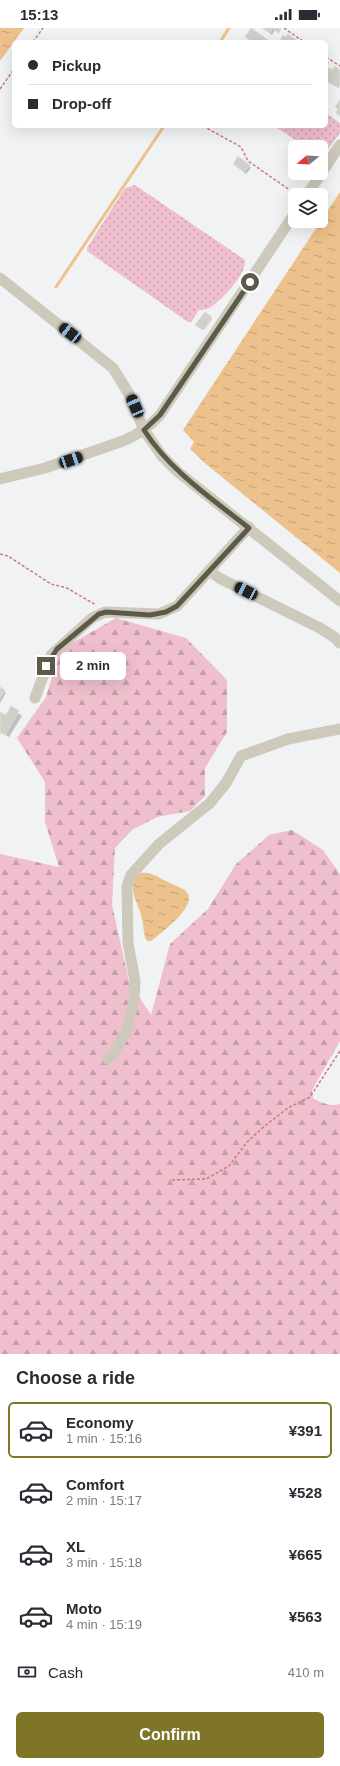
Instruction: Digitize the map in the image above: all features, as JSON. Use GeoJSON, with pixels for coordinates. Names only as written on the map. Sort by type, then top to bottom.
{"type":"FeatureCollection","features":[{"type":"Feature","properties":{"kind":"street"},"geometry":{"type":"LineString","coordinates":[[312,188],[340,145]]}},
{"type":"Feature","properties":{"kind":"street"},"geometry":{"type":"LineString","coordinates":[[0,479],[45,468],[122,442],[144,430],[160,415],[288,223]]}},
{"type":"Feature","properties":{"kind":"street"},"geometry":{"type":"LineString","coordinates":[[0,278],[113,368],[129,394],[144,430],[158,451],[178,472],[340,601]]}},
{"type":"Feature","properties":{"kind":"street"},"geometry":{"type":"LineString","coordinates":[[35,698],[46,666],[57,649],[92,618],[106,612],[150,615],[166,612],[177,606],[249,528]]}},
{"type":"Feature","properties":{"kind":"street"},"geometry":{"type":"LineString","coordinates":[[210,571],[219,578],[320,628],[340,643]]}},
{"type":"Feature","properties":{"kind":"street"},"geometry":{"type":"LineString","coordinates":[[108,1059],[115,1051],[127,1029],[134,1000],[135,981],[128,943],[127,886],[131,875],[159,844],[210,803],[226,783],[241,756],[288,739],[340,729]]}},
{"type":"Feature","properties":{"kind":"path"},"geometry":{"type":"LineString","coordinates":[[34,40],[43,28]]}},
{"type":"Feature","properties":{"kind":"path"},"geometry":{"type":"LineString","coordinates":[[284,28],[301,40]]}},
{"type":"Feature","properties":{"kind":"path"},"geometry":{"type":"LineString","coordinates":[[328,58],[340,66]]}},
{"type":"Feature","properties":{"kind":"path"},"geometry":{"type":"LineString","coordinates":[[0,89],[12,72]]}},
{"type":"Feature","properties":{"kind":"path"},"geometry":{"type":"LineString","coordinates":[[206,128],[241,148],[248,161],[288,189]]}},
{"type":"Feature","properties":{"kind":"path"},"geometry":{"type":"LineString","coordinates":[[0,554],[8,556],[51,584],[67,588],[82,596],[106,612]]}},
{"type":"Feature","properties":{"kind":"path"},"geometry":{"type":"LineString","coordinates":[[172,1180],[206,1179],[229,1166],[248,1142],[267,1124],[288,1108],[310,1097],[340,1051]]}},
{"type":"Feature","properties":{"kind":"green space"},"geometry":{"type":"Polygon","coordinates":[[[328,114],[340,123],[340,133],[328,149],[328,140],[295,140],[277,128],[328,128],[328,114]]]}},
{"type":"Feature","properties":{"kind":"green space"},"geometry":{"type":"Polygon","coordinates":[[[135,185],[245,260],[245,266],[233,286],[211,307],[199,310],[191,322],[188,322],[87,251],[87,248],[125,188],[135,185]]]}},
{"type":"Feature","properties":{"kind":"green space"},"geometry":{"type":"Polygon","coordinates":[[[116,618],[186,638],[227,680],[227,732],[205,768],[205,796],[190,811],[157,817],[132,830],[115,848],[112,905],[129,981],[151,1015],[170,944],[208,909],[236,864],[269,835],[292,830],[323,850],[340,874],[340,1041],[312,1090],[313,1098],[319,1101],[330,1105],[340,1104],[340,1354],[0,1354],[0,854],[59,867],[45,822],[45,782],[17,738],[46,697],[60,650],[116,618]]]}},
{"type":"Feature","properties":{"kind":"water"},"geometry":{"type":"Polygon","coordinates":[[[0,28],[24,28],[15,40],[12,40],[12,44],[0,61],[0,28]]]}},
{"type":"Feature","properties":{"kind":"water"},"geometry":{"type":"Polygon","coordinates":[[[340,192],[340,573],[206,464],[190,449],[194,442],[183,430],[316,228],[328,228],[328,210],[340,192]]]}},
{"type":"Feature","properties":{"kind":"water"},"geometry":{"type":"Polygon","coordinates":[[[141,873],[148,873],[156,876],[183,889],[187,892],[189,900],[182,913],[176,920],[151,941],[147,941],[144,934],[141,913],[133,889],[135,877],[141,873]]]}},
{"type":"Feature","properties":{"kind":"building"},"geometry":{"type":"Polygon","coordinates":[[[251,28],[268,40],[250,40],[245,37],[251,28]]]}},
{"type":"Feature","properties":{"kind":"building"},"geometry":{"type":"Polygon","coordinates":[[[262,28],[273,28],[270,33],[262,28]]]}},
{"type":"Feature","properties":{"kind":"building"},"geometry":{"type":"Polygon","coordinates":[[[274,28],[281,28],[278,33],[274,28]]]}},
{"type":"Feature","properties":{"kind":"building"},"geometry":{"type":"Polygon","coordinates":[[[288,34],[296,40],[280,40],[283,35],[286,37],[288,34]]]}},
{"type":"Feature","properties":{"kind":"building"},"geometry":{"type":"Polygon","coordinates":[[[335,66],[340,70],[340,84],[337,87],[328,82],[328,68],[332,70],[335,66]]]}},
{"type":"Feature","properties":{"kind":"building"},"geometry":{"type":"Polygon","coordinates":[[[340,100],[340,116],[336,113],[338,109],[335,107],[340,100]]]}},
{"type":"Feature","properties":{"kind":"building"},"geometry":{"type":"Polygon","coordinates":[[[238,156],[250,165],[244,172],[233,164],[238,156]]]}},
{"type":"Feature","properties":{"kind":"building"},"geometry":{"type":"Polygon","coordinates":[[[205,312],[212,317],[203,330],[195,325],[205,312]]]}},
{"type":"Feature","properties":{"kind":"building"},"geometry":{"type":"Polygon","coordinates":[[[0,687],[5,690],[0,698],[0,687]]]}},
{"type":"Feature","properties":{"kind":"building"},"geometry":{"type":"Polygon","coordinates":[[[11,706],[19,711],[5,735],[0,732],[0,712],[6,715],[11,706]]]}},
{"type":"Feature","properties":{"kind":"waterway"},"geometry":{"type":"LineString","coordinates":[[221,40],[229,28]]}},
{"type":"Feature","properties":{"kind":"waterway"},"geometry":{"type":"LineString","coordinates":[[56,287],[163,128]]}},
{"type":"Feature","properties":{"kind":"route"},"geometry":{"type":"LineString","coordinates":[[46,666],[51,655],[57,649],[92,618],[99,614],[106,612],[150,615],[166,612],[177,606],[249,528],[178,472],[162,456],[144,430],[160,415],[250,282]]}}]}
